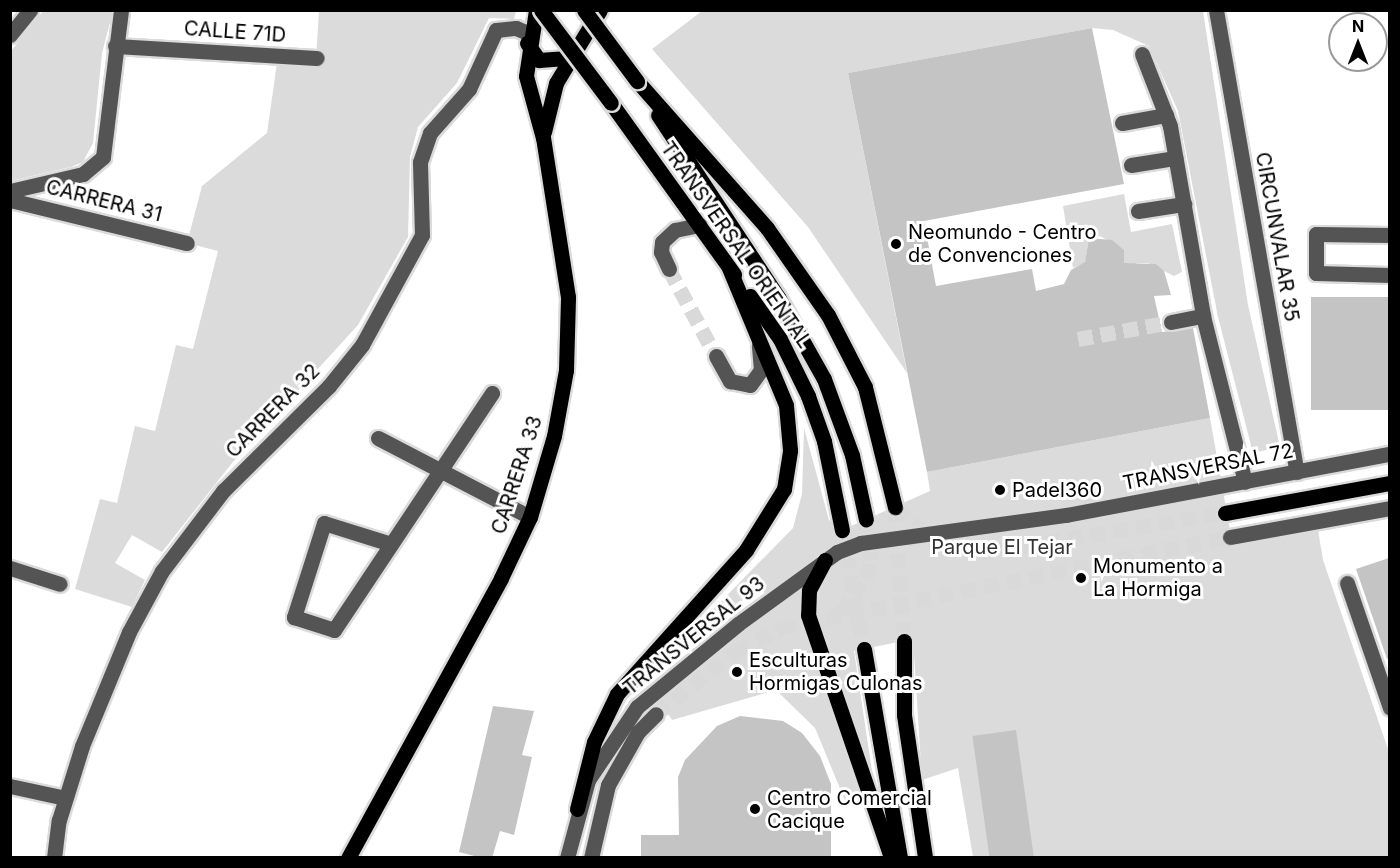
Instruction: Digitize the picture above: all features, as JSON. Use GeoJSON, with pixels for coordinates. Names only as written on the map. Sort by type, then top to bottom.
{"type":"FeatureCollection","features":[{"type":"Feature","properties":{"kind":"main road","name":"CARRERA 33"},"geometry":{"type":"LineString","coordinates":[[348,858],[522,536],[535,502],[561,400],[568,331],[566,264],[543,138],[526,76],[529,39],[536,10]]}},
{"type":"Feature","properties":{"kind":"main road","name":"TRANSVERSAL ORIENTAL"},"geometry":{"type":"LineString","coordinates":[[541,10],[611,103],[780,339],[801,381],[824,441],[842,530]]}},
{"type":"Feature","properties":{"kind":"main road","name":"TRANSVERSAL ORIENTAL"},"geometry":{"type":"LineString","coordinates":[[584,10],[638,81],[767,228],[828,315],[865,387],[895,507]]}},
{"type":"Feature","properties":{"kind":"main road","name":"CARRERA 33"},"geometry":{"type":"LineString","coordinates":[[543,138],[551,94],[600,10]]}},
{"type":"Feature","properties":{"kind":"main road"},"geometry":{"type":"LineString","coordinates":[[529,39],[539,60],[570,58]]}},
{"type":"Feature","properties":{"kind":"main road"},"geometry":{"type":"LineString","coordinates":[[638,81],[697,181],[778,297],[824,379],[852,455],[866,520]]}},
{"type":"Feature","properties":{"kind":"main road"},"geometry":{"type":"LineString","coordinates":[[577,809],[594,742],[617,694],[746,550],[784,489],[790,450],[786,405],[756,327],[729,268]]}},
{"type":"Feature","properties":{"kind":"main road"},"geometry":{"type":"LineString","coordinates":[[1225,513],[1389,483]]}},
{"type":"Feature","properties":{"kind":"main road"},"geometry":{"type":"LineString","coordinates":[[825,560],[809,590],[808,615],[891,858]]}},
{"type":"Feature","properties":{"kind":"main road"},"geometry":{"type":"LineString","coordinates":[[904,641],[904,715],[925,858]]}},
{"type":"Feature","properties":{"kind":"main road"},"geometry":{"type":"LineString","coordinates":[[864,649],[900,858]]}},
{"type":"Feature","properties":{"kind":"street"},"geometry":{"type":"LineString","coordinates":[[10,35],[30,10]]}},
{"type":"Feature","properties":{"kind":"street"},"geometry":{"type":"LineString","coordinates":[[10,191],[83,174],[97,166],[105,150],[116,38],[122,10]]}},
{"type":"Feature","properties":{"kind":"street","name":"CIRCUNVALAR 35"},"geometry":{"type":"LineString","coordinates":[[1216,10],[1297,472]]}},
{"type":"Feature","properties":{"kind":"street","name":"CARRERA 32"},"geometry":{"type":"LineString","coordinates":[[54,858],[65,798],[129,632],[162,571],[223,491],[329,386],[362,345],[422,235],[420,162],[430,133],[469,89],[496,30],[516,28],[529,39]]}},
{"type":"Feature","properties":{"kind":"street","name":"CALLE 71D"},"geometry":{"type":"LineString","coordinates":[[116,38],[317,58]]}},
{"type":"Feature","properties":{"kind":"street"},"geometry":{"type":"LineString","coordinates":[[1142,54],[1166,115],[1203,316],[1245,482]]}},
{"type":"Feature","properties":{"kind":"street"},"geometry":{"type":"LineString","coordinates":[[1122,123],[1166,115]]}},
{"type":"Feature","properties":{"kind":"street"},"geometry":{"type":"LineString","coordinates":[[1131,165],[1175,158]]}},
{"type":"Feature","properties":{"kind":"street","name":"CARRERA 31"},"geometry":{"type":"LineString","coordinates":[[10,200],[187,243]]}},
{"type":"Feature","properties":{"kind":"street"},"geometry":{"type":"LineString","coordinates":[[1138,211],[1184,204]]}},
{"type":"Feature","properties":{"kind":"street"},"geometry":{"type":"LineString","coordinates":[[669,269],[662,242],[675,230],[699,225]]}},
{"type":"Feature","properties":{"kind":"street"},"geometry":{"type":"LineString","coordinates":[[1389,234],[1316,234],[1316,273],[1389,275]]}},
{"type":"Feature","properties":{"kind":"street"},"geometry":{"type":"LineString","coordinates":[[1171,322],[1203,316]]}},
{"type":"Feature","properties":{"kind":"street"},"geometry":{"type":"LineString","coordinates":[[716,356],[730,381],[750,385],[761,370],[756,327]]}},
{"type":"Feature","properties":{"kind":"street"},"geometry":{"type":"LineString","coordinates":[[391,544],[324,523],[294,617],[334,630],[492,393]]}},
{"type":"Feature","properties":{"kind":"street"},"geometry":{"type":"LineString","coordinates":[[378,438],[530,518]]}},
{"type":"Feature","properties":{"kind":"street","name":"TRANSVERSAL 72"},"geometry":{"type":"LineString","coordinates":[[825,560],[861,543],[1029,521],[1389,454]]}},
{"type":"Feature","properties":{"kind":"street"},"geometry":{"type":"LineString","coordinates":[[509,507],[535,502]]}},
{"type":"Feature","properties":{"kind":"street"},"geometry":{"type":"LineString","coordinates":[[509,507],[522,536]]}},
{"type":"Feature","properties":{"kind":"street"},"geometry":{"type":"LineString","coordinates":[[1230,537],[1389,507]]}},
{"type":"Feature","properties":{"kind":"street","name":"TRANSVERSAL 93"},"geometry":{"type":"LineString","coordinates":[[567,858],[577,809],[598,762],[637,707],[825,560]]}},
{"type":"Feature","properties":{"kind":"street"},"geometry":{"type":"LineString","coordinates":[[10,568],[60,584]]}},
{"type":"Feature","properties":{"kind":"street"},"geometry":{"type":"LineString","coordinates":[[1347,583],[1389,708]]}},
{"type":"Feature","properties":{"kind":"street","name":"TRANSVERSAL 93"},"geometry":{"type":"LineString","coordinates":[[591,858],[608,785],[638,732],[656,714]]}},
{"type":"Feature","properties":{"kind":"street"},"geometry":{"type":"LineString","coordinates":[[10,786],[65,798]]}},
{"type":"Feature","properties":{"kind":"green space"},"geometry":{"type":"Polygon","coordinates":[[[43,11],[113,11],[102,53],[93,143],[83,162],[11,181],[11,51],[43,11]]]}},
{"type":"Feature","properties":{"kind":"green space"},"geometry":{"type":"Polygon","coordinates":[[[319,11],[516,11],[514,19],[489,18],[457,83],[418,127],[410,157],[408,237],[358,325],[232,463],[162,552],[132,535],[115,563],[145,580],[132,607],[75,589],[100,499],[117,503],[135,426],[155,431],[176,345],[193,349],[218,251],[187,243],[202,186],[267,133],[278,56],[316,58],[319,11]]]}},
{"type":"Feature","properties":{"kind":"green space"},"geometry":{"type":"Polygon","coordinates":[[[702,11],[1203,11],[1248,305],[1280,447],[1253,453],[1218,317],[1178,111],[1149,46],[1113,30],[1092,28],[848,73],[907,373],[808,227],[652,49],[702,11]]]}},
{"type":"Feature","properties":{"kind":"green space"},"geometry":{"type":"Polygon","coordinates":[[[1124,194],[1131,232],[1172,224],[1182,272],[1174,276],[1148,263],[1136,263],[1135,270],[1124,265],[1124,250],[1100,236],[1089,238],[1085,263],[1073,268],[1063,206],[1124,194]]]}},
{"type":"Feature","properties":{"kind":"green space","name":"Parque El Tejar"},"geometry":{"type":"Polygon","coordinates":[[[1210,418],[1233,547],[1318,530],[1323,560],[1389,752],[1389,857],[973,857],[958,768],[922,780],[913,639],[854,651],[875,791],[846,803],[815,728],[776,690],[672,720],[657,697],[770,611],[762,585],[650,674],[793,528],[802,494],[804,428],[829,520],[842,530],[930,491],[927,472],[1210,418]]]}},
{"type":"Feature","properties":{"kind":"building","name":"Neomundo - Centro de Convenciones"},"geometry":{"type":"Polygon","coordinates":[[[1092,28],[1124,184],[924,221],[936,286],[1032,269],[1036,291],[1064,284],[1071,270],[1085,262],[1089,238],[1112,240],[1124,250],[1124,263],[1156,264],[1164,271],[1171,295],[1154,296],[1162,332],[1193,328],[1210,418],[927,472],[848,73],[1092,28]]]}},
{"type":"Feature","properties":{"kind":"building"},"geometry":{"type":"Polygon","coordinates":[[[1311,297],[1389,297],[1389,410],[1311,410],[1311,297]]]}},
{"type":"Feature","properties":{"kind":"building"},"geometry":{"type":"Polygon","coordinates":[[[1389,558],[1389,658],[1387,659],[1356,569],[1389,558]]]}},
{"type":"Feature","properties":{"kind":"building"},"geometry":{"type":"Polygon","coordinates":[[[493,706],[534,711],[522,755],[532,757],[514,835],[500,831],[492,858],[482,858],[459,852],[493,706]]]}},
{"type":"Feature","properties":{"kind":"building","name":"Centro Comercial Cacique"},"geometry":{"type":"Polygon","coordinates":[[[740,716],[783,721],[802,733],[820,756],[831,784],[831,858],[641,858],[641,835],[679,835],[678,777],[685,760],[717,726],[740,716]]]}},
{"type":"Feature","properties":{"kind":"building"},"geometry":{"type":"Polygon","coordinates":[[[1016,730],[1034,858],[990,858],[972,736],[1016,730]]]}},
{"type":"Feature","properties":{"kind":"tunnel"},"geometry":{"type":"LineString","coordinates":[[669,269],[716,356]]}},
{"type":"Feature","properties":{"kind":"tunnel"},"geometry":{"type":"LineString","coordinates":[[1078,339],[1171,322]]}},
{"type":"Feature","properties":{"kind":"tunnel"},"geometry":{"type":"LineString","coordinates":[[895,507],[935,542],[977,553],[1225,513]]}},
{"type":"Feature","properties":{"kind":"tunnel"},"geometry":{"type":"LineString","coordinates":[[895,507],[904,641]]}},
{"type":"Feature","properties":{"kind":"tunnel"},"geometry":{"type":"LineString","coordinates":[[840,613],[866,578],[871,560],[866,520]]}},
{"type":"Feature","properties":{"kind":"tunnel"},"geometry":{"type":"LineString","coordinates":[[842,530],[864,649]]}},
{"type":"Feature","properties":{"kind":"tunnel"},"geometry":{"type":"LineString","coordinates":[[656,714],[736,651],[781,628],[1230,537]]}},
{"type":"Feature","properties":{"kind":"place","name":"Neomundo - Centro de Convenciones"},"geometry":{"type":"Point","coordinates":[896,244]}},
{"type":"Feature","properties":{"kind":"place","name":"Padel360"},"geometry":{"type":"Point","coordinates":[1000,490]}},
{"type":"Feature","properties":{"kind":"place","name":"Monumento a La Hormiga"},"geometry":{"type":"Point","coordinates":[1081,578]}},
{"type":"Feature","properties":{"kind":"place","name":"Esculturas Hormigas Culonas"},"geometry":{"type":"Point","coordinates":[737,672]}},
{"type":"Feature","properties":{"kind":"place","name":"Centro Comercial Cacique"},"geometry":{"type":"Point","coordinates":[755,809]}}]}
